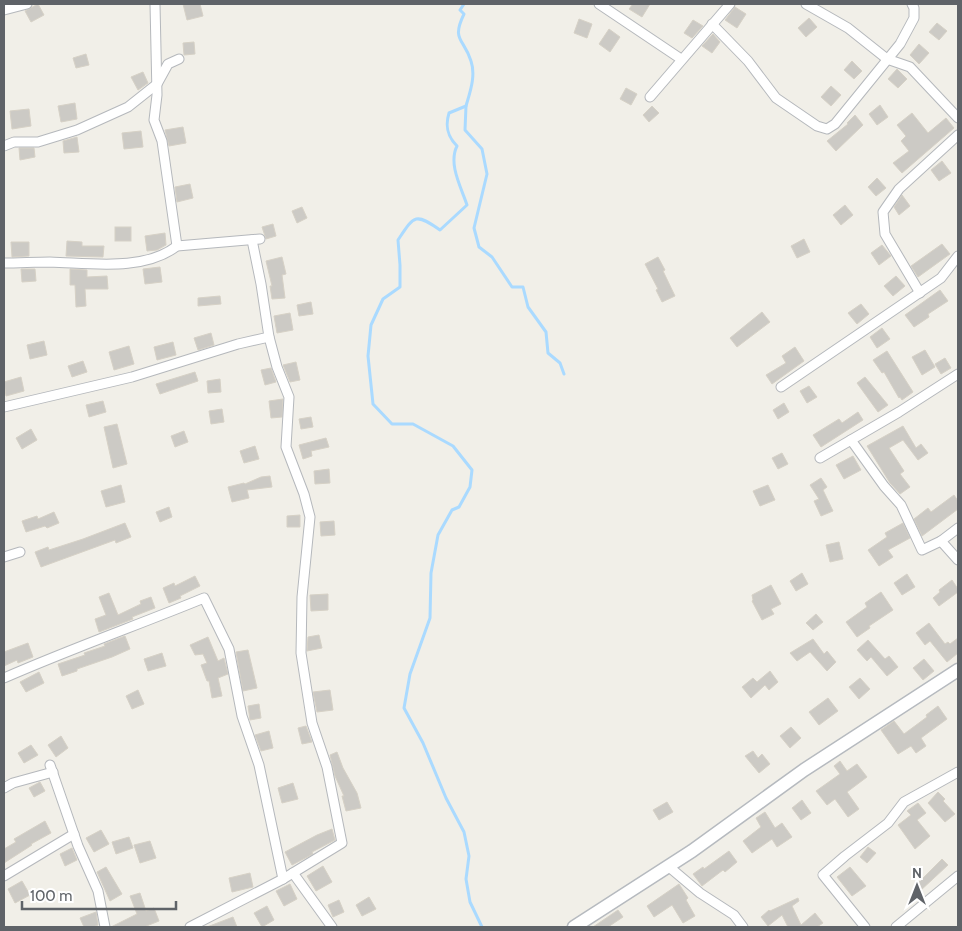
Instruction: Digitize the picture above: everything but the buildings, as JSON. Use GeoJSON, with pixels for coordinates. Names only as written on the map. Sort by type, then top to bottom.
{"type":"FeatureCollection","features":[{"type":"Feature","properties":{"kind":"street"},"geometry":{"type":"LineString","coordinates":[[4,10],[27,4]]}},
{"type":"Feature","properties":{"kind":"street"},"geometry":{"type":"LineString","coordinates":[[155,4],[158,95],[154,120],[162,141],[178,246]]}},
{"type":"Feature","properties":{"kind":"street"},"geometry":{"type":"LineString","coordinates":[[599,4],[681,59]]}},
{"type":"Feature","properties":{"kind":"street"},"geometry":{"type":"LineString","coordinates":[[650,97],[730,4]]}},
{"type":"Feature","properties":{"kind":"street"},"geometry":{"type":"LineString","coordinates":[[806,4],[848,28],[888,58],[910,67],[958,118]]}},
{"type":"Feature","properties":{"kind":"street"},"geometry":{"type":"LineString","coordinates":[[712,24],[748,61],[776,98],[817,126],[827,128],[835,124],[900,44],[914,18],[912,4]]}},
{"type":"Feature","properties":{"kind":"street"},"geometry":{"type":"LineString","coordinates":[[4,146],[14,142],[38,142],[78,130],[128,107],[157,84],[168,64],[179,59]]}},
{"type":"Feature","properties":{"kind":"street"},"geometry":{"type":"LineString","coordinates":[[920,293],[885,234],[883,212],[899,189],[958,135]]}},
{"type":"Feature","properties":{"kind":"street"},"geometry":{"type":"LineString","coordinates":[[4,263],[118,264],[151,260],[170,252],[178,246],[256,239],[269,337],[277,367],[289,397],[286,446],[304,494],[310,517],[302,597],[301,653],[312,723],[327,767],[342,843],[283,879],[190,927]]}},
{"type":"Feature","properties":{"kind":"street"},"geometry":{"type":"LineString","coordinates":[[781,387],[942,278],[958,256]]}},
{"type":"Feature","properties":{"kind":"street"},"geometry":{"type":"LineString","coordinates":[[4,407],[132,377],[238,344],[269,337]]}},
{"type":"Feature","properties":{"kind":"street"},"geometry":{"type":"LineString","coordinates":[[820,458],[899,412],[958,374]]}},
{"type":"Feature","properties":{"kind":"street"},"geometry":{"type":"LineString","coordinates":[[852,440],[884,486],[902,505],[922,550],[941,541],[958,528]]}},
{"type":"Feature","properties":{"kind":"street"},"geometry":{"type":"LineString","coordinates":[[941,541],[958,560]]}},
{"type":"Feature","properties":{"kind":"street"},"geometry":{"type":"LineString","coordinates":[[4,558],[20,552]]}},
{"type":"Feature","properties":{"kind":"street"},"geometry":{"type":"LineString","coordinates":[[4,678],[60,653],[146,622],[204,598],[229,649],[242,716],[259,765],[283,879]]}},
{"type":"Feature","properties":{"kind":"street"},"geometry":{"type":"LineString","coordinates":[[574,927],[668,866],[804,770],[958,670]]}},
{"type":"Feature","properties":{"kind":"street"},"geometry":{"type":"LineString","coordinates":[[4,788],[52,769],[74,834],[98,891],[106,927]]}},
{"type":"Feature","properties":{"kind":"street"},"geometry":{"type":"LineString","coordinates":[[865,927],[824,876],[845,856],[888,823],[904,802],[958,772]]}},
{"type":"Feature","properties":{"kind":"street"},"geometry":{"type":"LineString","coordinates":[[4,876],[74,834]]}},
{"type":"Feature","properties":{"kind":"street"},"geometry":{"type":"LineString","coordinates":[[668,866],[700,893],[734,915],[743,927]]}},
{"type":"Feature","properties":{"kind":"street"},"geometry":{"type":"LineString","coordinates":[[293,873],[332,927]]}},
{"type":"Feature","properties":{"kind":"street"},"geometry":{"type":"LineString","coordinates":[[896,927],[958,876]]}},
{"type":"Feature","properties":{"kind":"waterway"},"geometry":{"type":"LineString","coordinates":[[464,4],[460,10],[464,14],[460,23],[459,35],[471,61],[473,78],[466,106],[449,113],[447,127],[449,135],[457,146],[454,160],[455,168],[467,205],[440,230],[432,224],[416,219],[408,226],[398,240],[400,287],[383,299],[371,325],[368,356],[373,404],[392,424],[413,424],[453,446],[472,470],[470,487],[459,507],[452,510],[438,535],[431,573],[430,618],[410,674],[404,708],[423,743],[446,798],[464,832],[469,856],[466,879],[470,902],[482,927]]}},
{"type":"Feature","properties":{"kind":"waterway"},"geometry":{"type":"LineString","coordinates":[[466,106],[465,130],[482,149],[487,174],[474,228],[479,247],[492,257],[512,287],[523,287],[528,307],[546,332],[548,353],[560,363],[564,374]]}}]}
